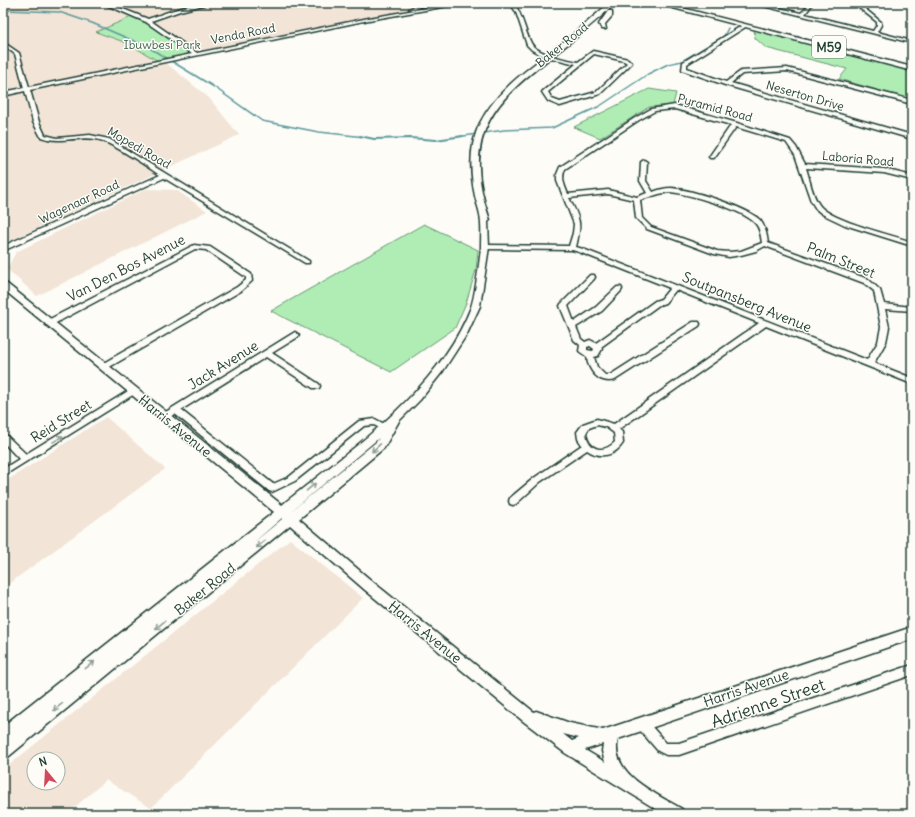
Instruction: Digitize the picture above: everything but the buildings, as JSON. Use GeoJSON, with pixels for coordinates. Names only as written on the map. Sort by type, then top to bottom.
{"type":"FeatureCollection","features":[{"type":"Feature","properties":{"kind":"main road","name":"Baker Road"},"geometry":{"type":"LineString","coordinates":[[3,752],[286,516],[383,427],[396,418],[428,385],[451,354],[470,318],[478,297],[488,247],[484,214],[476,173],[478,139],[481,129],[491,111],[512,88],[535,76],[554,56],[612,3]]}},
{"type":"Feature","properties":{"kind":"main road","name":"Baker Road"},"geometry":{"type":"LineString","coordinates":[[554,56],[610,12],[619,3]]}},
{"type":"Feature","properties":{"kind":"main road","name":"M59"},"geometry":{"type":"LineString","coordinates":[[657,3],[912,69]]}},
{"type":"Feature","properties":{"kind":"main road"},"geometry":{"type":"LineString","coordinates":[[604,28],[602,24],[609,16],[610,12]]}},
{"type":"Feature","properties":{"kind":"main road","name":"Harris Avenue"},"geometry":{"type":"LineString","coordinates":[[3,285],[528,716],[570,748],[912,633]]}},
{"type":"Feature","properties":{"kind":"main road","name":"Baker Road"},"geometry":{"type":"LineString","coordinates":[[3,735],[380,445],[396,418]]}},
{"type":"Feature","properties":{"kind":"main road"},"geometry":{"type":"LineString","coordinates":[[528,716],[580,733],[599,735],[612,733],[608,747],[609,758],[616,769],[630,784]]}},
{"type":"Feature","properties":{"kind":"main road"},"geometry":{"type":"LineString","coordinates":[[570,748],[677,814]]}},
{"type":"Feature","properties":{"kind":"street"},"geometry":{"type":"LineString","coordinates":[[104,3],[148,21],[195,54]]}},
{"type":"Feature","properties":{"kind":"street"},"geometry":{"type":"LineString","coordinates":[[148,21],[179,10],[210,3]]}},
{"type":"Feature","properties":{"kind":"street"},"geometry":{"type":"LineString","coordinates":[[402,13],[425,3]]}},
{"type":"Feature","properties":{"kind":"street","name":"Venda Road"},"geometry":{"type":"LineString","coordinates":[[3,94],[178,57],[402,13],[463,3]]}},
{"type":"Feature","properties":{"kind":"street"},"geometry":{"type":"LineString","coordinates":[[512,3],[518,12],[529,45],[535,50],[554,56]]}},
{"type":"Feature","properties":{"kind":"street"},"geometry":{"type":"LineString","coordinates":[[753,3],[912,42]]}},
{"type":"Feature","properties":{"kind":"street"},"geometry":{"type":"LineString","coordinates":[[855,3],[879,22],[880,25],[874,33]]}},
{"type":"Feature","properties":{"kind":"street"},"geometry":{"type":"LineString","coordinates":[[802,15],[809,6]]}},
{"type":"Feature","properties":{"kind":"street","name":"Neserton Drive"},"geometry":{"type":"LineString","coordinates":[[745,26],[685,63],[684,69],[692,74],[912,137]]}},
{"type":"Feature","properties":{"kind":"street","name":"Mopedi Road"},"geometry":{"type":"LineString","coordinates":[[3,43],[17,53],[28,88],[36,122],[43,136],[56,140],[82,136],[99,136],[307,262]]}},
{"type":"Feature","properties":{"kind":"street"},"geometry":{"type":"LineString","coordinates":[[594,52],[626,60],[630,63],[599,92],[560,104],[552,102],[546,92],[578,63],[594,52]]}},
{"type":"Feature","properties":{"kind":"street","name":"Baker Road"},"geometry":{"type":"LineString","coordinates":[[554,56],[578,63]]}},
{"type":"Feature","properties":{"kind":"street"},"geometry":{"type":"LineString","coordinates":[[727,84],[741,73],[787,69],[912,102]]}},
{"type":"Feature","properties":{"kind":"street"},"geometry":{"type":"LineString","coordinates":[[16,91],[30,96]]}},
{"type":"Feature","properties":{"kind":"street","name":"Pyramid Road"},"geometry":{"type":"LineString","coordinates":[[572,248],[578,226],[576,217],[558,176],[564,165],[653,110],[668,107],[679,108],[788,141],[794,146],[816,206],[824,212],[912,244]]}},
{"type":"Feature","properties":{"kind":"street"},"geometry":{"type":"LineString","coordinates":[[712,157],[735,124]]}},
{"type":"Feature","properties":{"kind":"street"},"geometry":{"type":"LineString","coordinates":[[644,162],[643,181],[651,194]]}},
{"type":"Feature","properties":{"kind":"street","name":"Laboria Road"},"geometry":{"type":"LineString","coordinates":[[802,166],[884,171],[912,178]]}},
{"type":"Feature","properties":{"kind":"street","name":"Wagenaar Road"},"geometry":{"type":"LineString","coordinates":[[3,249],[165,175]]}},
{"type":"Feature","properties":{"kind":"street"},"geometry":{"type":"LineString","coordinates":[[566,196],[608,192],[637,199],[670,190],[684,192],[748,214],[761,227],[765,244],[744,253],[727,254],[716,252],[645,225],[637,213],[637,199]]}},
{"type":"Feature","properties":{"kind":"street","name":"Palm Street"},"geometry":{"type":"LineString","coordinates":[[765,244],[869,282],[877,290],[885,333],[869,364]]}},
{"type":"Feature","properties":{"kind":"street","name":"Van Den Bos Avenue"},"geometry":{"type":"LineString","coordinates":[[49,323],[194,247],[208,248],[249,276],[249,281],[239,289],[103,367]]}},
{"type":"Feature","properties":{"kind":"street"},"geometry":{"type":"LineString","coordinates":[[488,247],[572,248]]}},
{"type":"Feature","properties":{"kind":"street","name":"Soutpansberg Avenue"},"geometry":{"type":"LineString","coordinates":[[572,248],[912,381]]}},
{"type":"Feature","properties":{"kind":"street"},"geometry":{"type":"LineString","coordinates":[[584,345],[578,340],[565,309],[566,303],[592,277]]}},
{"type":"Feature","properties":{"kind":"street"},"geometry":{"type":"LineString","coordinates":[[597,346],[657,303],[663,301],[672,286]]}},
{"type":"Feature","properties":{"kind":"street"},"geometry":{"type":"LineString","coordinates":[[573,326],[599,309],[619,290]]}},
{"type":"Feature","properties":{"kind":"street"},"geometry":{"type":"LineString","coordinates":[[881,306],[912,309]]}},
{"type":"Feature","properties":{"kind":"street"},"geometry":{"type":"LineString","coordinates":[[614,428],[765,323]]}},
{"type":"Feature","properties":{"kind":"street"},"geometry":{"type":"LineString","coordinates":[[590,354],[591,360],[600,377],[604,379],[612,378],[696,324]]}},
{"type":"Feature","properties":{"kind":"street","name":"Jack Avenue"},"geometry":{"type":"LineString","coordinates":[[164,417],[295,335]]}},
{"type":"Feature","properties":{"kind":"street"},"geometry":{"type":"LineString","coordinates":[[584,345],[590,343],[597,346]]}},
{"type":"Feature","properties":{"kind":"street"},"geometry":{"type":"LineString","coordinates":[[584,345],[583,351],[590,354],[597,353],[597,346]]}},
{"type":"Feature","properties":{"kind":"street"},"geometry":{"type":"LineString","coordinates":[[266,353],[316,386]]}},
{"type":"Feature","properties":{"kind":"street","name":"Reid Street"},"geometry":{"type":"LineString","coordinates":[[3,473],[133,391]]}},
{"type":"Feature","properties":{"kind":"street"},"geometry":{"type":"LineString","coordinates":[[175,410],[272,488],[292,479],[362,423],[370,421],[383,427]]}},
{"type":"Feature","properties":{"kind":"street"},"geometry":{"type":"LineString","coordinates":[[597,422],[614,428],[620,438],[617,447],[606,452],[599,452],[586,446],[581,438],[581,433],[587,426],[597,422]]}},
{"type":"Feature","properties":{"kind":"street"},"geometry":{"type":"LineString","coordinates":[[3,437],[25,459]]}},
{"type":"Feature","properties":{"kind":"street"},"geometry":{"type":"LineString","coordinates":[[513,501],[537,480],[586,446]]}},
{"type":"Feature","properties":{"kind":"street","name":"Adrienne Street"},"geometry":{"type":"LineString","coordinates":[[642,724],[662,747],[666,749],[679,749],[912,670]]}},
{"type":"Feature","properties":{"kind":"shaded area"},"geometry":{"type":"Polygon","coordinates":[[[3,3],[440,3],[161,59],[209,98],[239,135],[3,244],[3,3]]]}},
{"type":"Feature","properties":{"kind":"shaded area"},"geometry":{"type":"Polygon","coordinates":[[[146,189],[176,190],[207,211],[37,296],[7,269],[16,252],[146,189]]]}},
{"type":"Feature","properties":{"kind":"shaded area"},"geometry":{"type":"Polygon","coordinates":[[[106,417],[165,469],[3,588],[3,483],[106,417]]]}},
{"type":"Feature","properties":{"kind":"shaded area"},"geometry":{"type":"Polygon","coordinates":[[[290,539],[363,598],[151,808],[106,780],[67,814],[3,814],[3,770],[26,751],[26,791],[66,791],[66,751],[27,751],[290,539]]]}},
{"type":"Feature","properties":{"kind":"green space","name":"Ibuwbesi Park"},"geometry":{"type":"Polygon","coordinates":[[[136,15],[168,32],[198,54],[160,62],[127,43],[96,32],[136,15]]]}},
{"type":"Feature","properties":{"kind":"green space"},"geometry":{"type":"Polygon","coordinates":[[[754,30],[912,71],[912,100],[839,79],[847,69],[766,48],[755,38],[754,30]]]}},
{"type":"Feature","properties":{"kind":"green space"},"geometry":{"type":"Polygon","coordinates":[[[649,89],[676,93],[673,105],[649,107],[600,138],[574,127],[649,89]]]}},
{"type":"Feature","properties":{"kind":"green space"},"geometry":{"type":"Polygon","coordinates":[[[424,224],[478,250],[476,270],[466,303],[455,328],[391,372],[271,311],[424,224]]]}},
{"type":"Feature","properties":{"kind":"waterway"},"geometry":{"type":"LineString","coordinates":[[3,10],[59,12],[92,23],[148,47],[214,87],[262,121],[319,132],[364,137]]}},
{"type":"Feature","properties":{"kind":"waterway"},"geometry":{"type":"LineString","coordinates":[[457,137],[504,130],[552,128],[600,106],[648,74],[668,64],[682,61],[724,36],[728,28]]}},
{"type":"Feature","properties":{"kind":"waterway"},"geometry":{"type":"LineString","coordinates":[[360,136],[364,137]]}},
{"type":"Feature","properties":{"kind":"waterway"},"geometry":{"type":"LineString","coordinates":[[364,137],[374,139],[410,138],[436,140],[463,136]]}}]}
